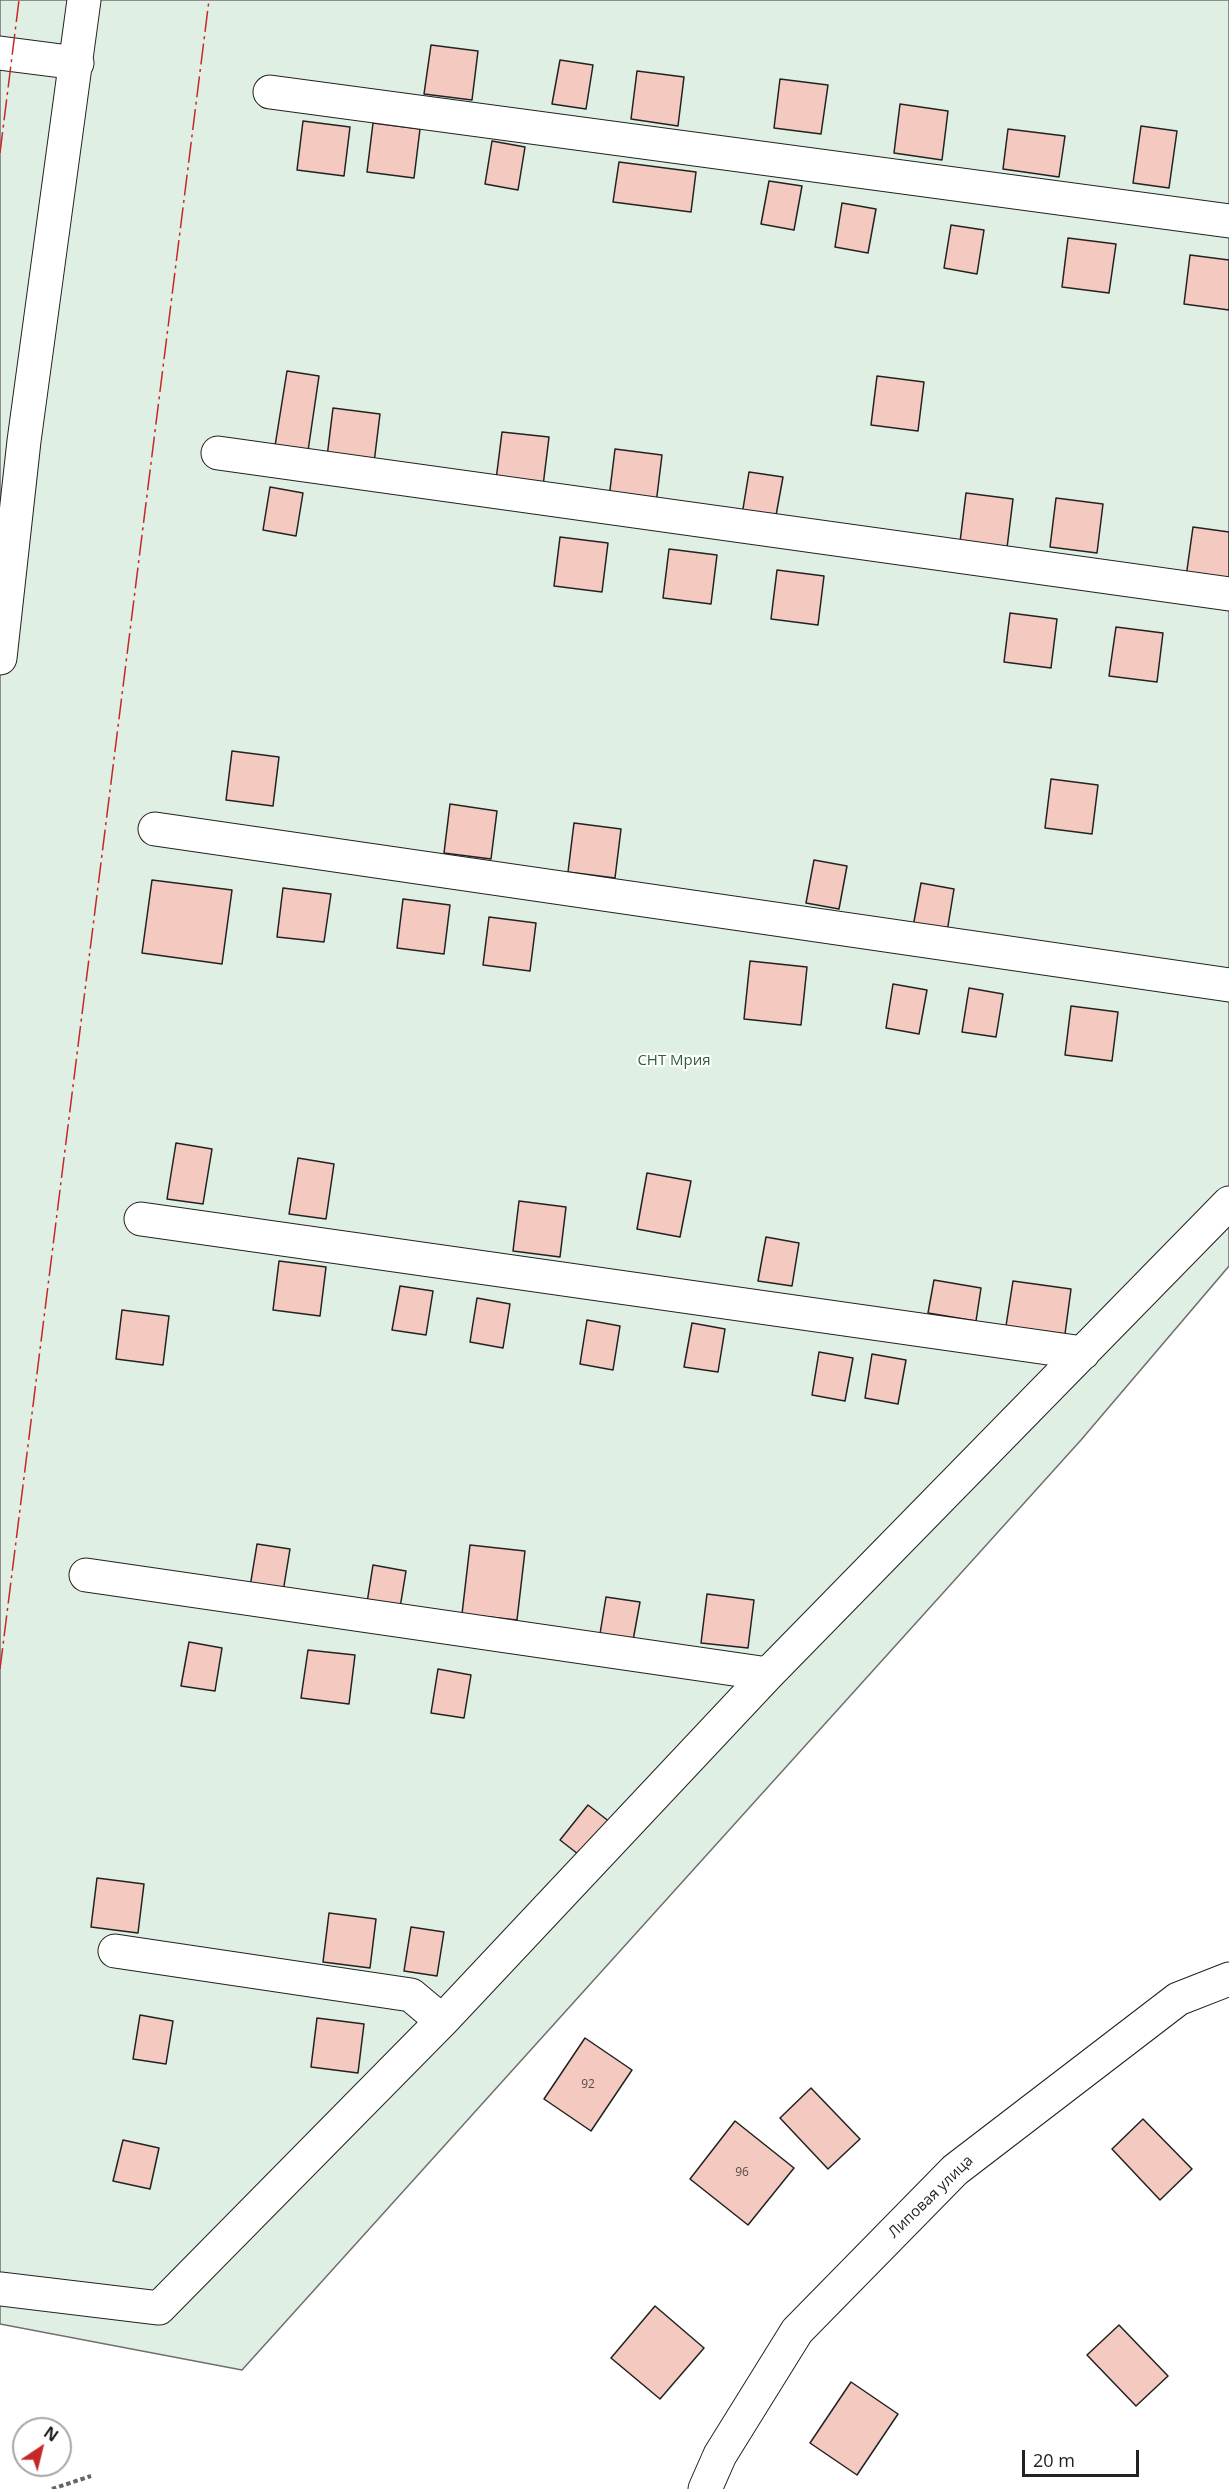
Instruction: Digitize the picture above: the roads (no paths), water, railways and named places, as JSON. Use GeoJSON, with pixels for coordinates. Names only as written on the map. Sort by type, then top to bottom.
{"type":"FeatureCollection","features":[{"type":"Feature","properties":{"kind":"street"},"geometry":{"type":"LineString","coordinates":[[0,658],[12,439],[77,63],[84,0]]}},
{"type":"Feature","properties":{"kind":"street"},"geometry":{"type":"LineString","coordinates":[[0,54],[77,63]]}},
{"type":"Feature","properties":{"kind":"street"},"geometry":{"type":"LineString","coordinates":[[270,92],[1229,221]]}},
{"type":"Feature","properties":{"kind":"street"},"geometry":{"type":"LineString","coordinates":[[218,453],[1229,594]]}},
{"type":"Feature","properties":{"kind":"street"},"geometry":{"type":"LineString","coordinates":[[154,829],[1229,985]]}},
{"type":"Feature","properties":{"kind":"street"},"geometry":{"type":"LineString","coordinates":[[0,2289],[159,2308],[442,2021],[768,1674],[1229,1203]]}},
{"type":"Feature","properties":{"kind":"street"},"geometry":{"type":"LineString","coordinates":[[141,1219],[1083,1353]]}},
{"type":"Feature","properties":{"kind":"street"},"geometry":{"type":"LineString","coordinates":[[86,1575],[768,1674]]}},
{"type":"Feature","properties":{"kind":"street"},"geometry":{"type":"LineString","coordinates":[[115,1951],[411,1995],[442,2021]]}},
{"type":"Feature","properties":{"kind":"street","name":"Липовая улица"},"geometry":{"type":"LineString","coordinates":[[705,2489],[720,2455],[797,2331],[955,2169],[1178,1999],[1229,1979]]}},
{"type":"Feature","properties":{"kind":"park label","name":"СНТ Мрия"},"geometry":{"type":"Point","coordinates":[674,1061]}}]}
